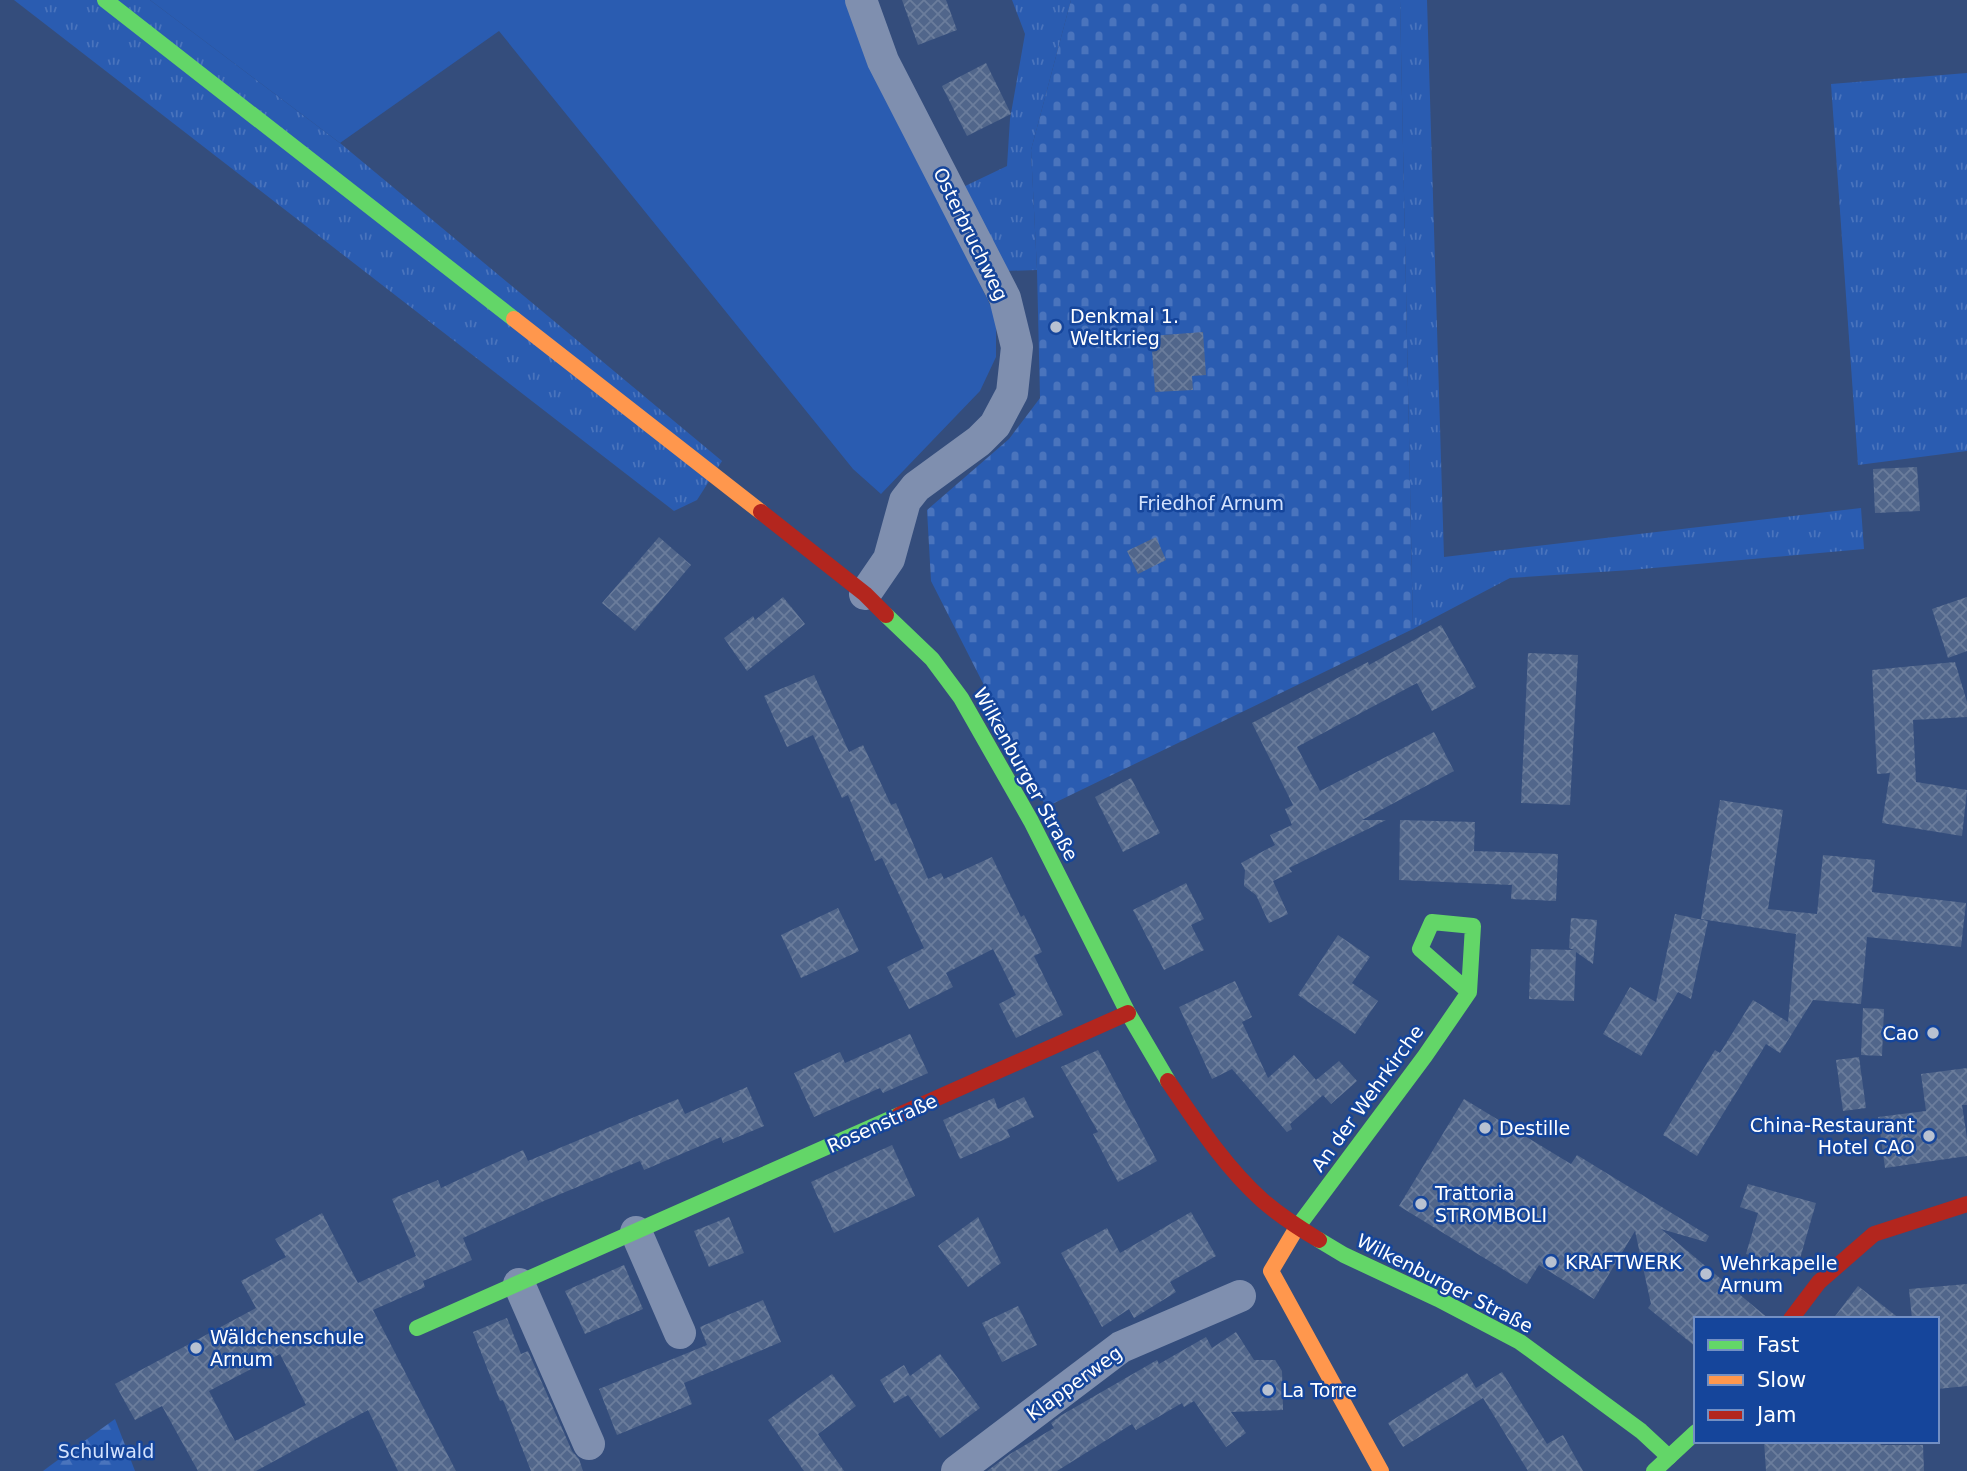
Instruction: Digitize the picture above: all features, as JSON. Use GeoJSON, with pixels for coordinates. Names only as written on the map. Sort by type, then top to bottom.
{"type":"FeatureCollection","features":[{"type":"Feature","properties":{"kind":"main road","name":"Wilkenburger Straße"},"geometry":{"type":"LineString","coordinates":[[105,0],[865,594],[932,659],[961,698],[1031,821],[1128,1013],[1168,1081],[1219,1153],[1261,1199],[1297,1227],[1344,1255],[1438,1299],[1520,1342],[1641,1431],[1667,1466]]}},
{"type":"Feature","properties":{"kind":"main road"},"geometry":{"type":"LineString","coordinates":[[1432,922],[1473,926],[1469,992],[1420,949],[1432,922]]}},
{"type":"Feature","properties":{"kind":"main road","name":"An der Wehrkirche"},"geometry":{"type":"LineString","coordinates":[[1297,1227],[1425,1056],[1469,992]]}},
{"type":"Feature","properties":{"kind":"main road","name":"Rosenstraße"},"geometry":{"type":"LineString","coordinates":[[417,1328],[1128,1013]]}},
{"type":"Feature","properties":{"kind":"main road"},"geometry":{"type":"LineString","coordinates":[[1793,1317],[1819,1282],[1874,1234],[1967,1204]]}},
{"type":"Feature","properties":{"kind":"main road"},"geometry":{"type":"LineString","coordinates":[[1297,1227],[1271,1271],[1381,1471]]}},
{"type":"Feature","properties":{"kind":"main road"},"geometry":{"type":"LineString","coordinates":[[1667,1466],[1694,1435]]}},
{"type":"Feature","properties":{"kind":"street","name":"Osterbruchweg"},"geometry":{"type":"LineString","coordinates":[[861,0],[883,61],[1005,298],[1017,347],[1012,393],[995,425],[979,441],[916,487],[905,501],[889,559],[865,594]]}},
{"type":"Feature","properties":{"kind":"street"},"geometry":{"type":"LineString","coordinates":[[636,1233],[681,1333]]}},
{"type":"Feature","properties":{"kind":"street"},"geometry":{"type":"LineString","coordinates":[[519,1284],[589,1444]]}},
{"type":"Feature","properties":{"kind":"street","name":"Klapperweg"},"geometry":{"type":"LineString","coordinates":[[957,1471],[1121,1347],[1240,1296]]}},
{"type":"Feature","properties":{"kind":"green space"},"geometry":{"type":"Polygon","coordinates":[[[14,0],[150,0],[340,143],[722,461],[697,500],[674,511],[14,0]]]}},
{"type":"Feature","properties":{"kind":"green space"},"geometry":{"type":"Polygon","coordinates":[[[150,0],[848,0],[939,200],[996,317],[996,357],[980,391],[881,494],[853,469],[499,31],[340,143],[150,0]]]}},
{"type":"Feature","properties":{"kind":"green space"},"geometry":{"type":"Polygon","coordinates":[[[1012,0],[1071,0],[1031,150],[1037,270],[1005,271],[963,187],[1007,166],[1010,119],[1025,34],[1012,0]]]}},
{"type":"Feature","properties":{"kind":"green space","name":"Friedhof Arnum"},"geometry":{"type":"Polygon","coordinates":[[[1071,0],[1400,0],[1413,629],[1046,807],[931,581],[927,510],[1009,439],[1040,398],[1031,150],[1071,0]]]}},
{"type":"Feature","properties":{"kind":"green space"},"geometry":{"type":"Polygon","coordinates":[[[1400,0],[1427,0],[1444,557],[1861,508],[1864,549],[1510,578],[1413,629],[1400,0]]]}},
{"type":"Feature","properties":{"kind":"green space"},"geometry":{"type":"Polygon","coordinates":[[[1967,73],[1967,451],[1858,465],[1831,84],[1967,73]]]}},
{"type":"Feature","properties":{"kind":"green space","name":"Schulwald"},"geometry":{"type":"Polygon","coordinates":[[[115,1419],[135,1471],[43,1471],[51,1465],[115,1419]]]}},
{"type":"Feature","properties":{"kind":"building"},"geometry":{"type":"Polygon","coordinates":[[[902,0],[946,0],[957,30],[918,45],[902,0]]]}},
{"type":"Feature","properties":{"kind":"building"},"geometry":{"type":"Polygon","coordinates":[[[986,63],[1011,114],[967,136],[942,86],[986,63]]]}},
{"type":"Feature","properties":{"kind":"building"},"geometry":{"type":"Polygon","coordinates":[[[1203,332],[1206,375],[1192,376],[1193,390],[1155,392],[1151,336],[1203,332]]]}},
{"type":"Feature","properties":{"kind":"building"},"geometry":{"type":"Polygon","coordinates":[[[1917,467],[1920,511],[1875,513],[1873,469],[1917,467]]]}},
{"type":"Feature","properties":{"kind":"building"},"geometry":{"type":"Polygon","coordinates":[[[659,537],[691,565],[635,631],[602,603],[659,537]]]}},
{"type":"Feature","properties":{"kind":"building"},"geometry":{"type":"Polygon","coordinates":[[[1156,537],[1166,560],[1138,574],[1127,551],[1156,537]]]}},
{"type":"Feature","properties":{"kind":"building"},"geometry":{"type":"Polygon","coordinates":[[[783,597],[805,624],[747,671],[724,638],[753,616],[755,620],[783,597]]]}},
{"type":"Feature","properties":{"kind":"building"},"geometry":{"type":"Polygon","coordinates":[[[1967,597],[1967,651],[1948,658],[1932,609],[1967,597]]]}},
{"type":"Feature","properties":{"kind":"building"},"geometry":{"type":"Polygon","coordinates":[[[1441,625],[1476,687],[1432,711],[1417,683],[1297,747],[1320,791],[1434,732],[1454,771],[1362,820],[1386,820],[1289,868],[1292,872],[1273,881],[1288,914],[1269,923],[1256,895],[1244,886],[1245,870],[1241,863],[1275,845],[1270,835],[1292,825],[1285,809],[1293,805],[1252,723],[1368,662],[1369,665],[1441,625]]]}},
{"type":"Feature","properties":{"kind":"building"},"geometry":{"type":"Polygon","coordinates":[[[1528,653],[1578,655],[1570,805],[1521,803],[1528,653]]]}},
{"type":"Feature","properties":{"kind":"building"},"geometry":{"type":"Polygon","coordinates":[[[1955,662],[1967,702],[1967,717],[1913,720],[1916,782],[1967,790],[1962,836],[1882,823],[1890,773],[1877,774],[1872,670],[1955,662]]]}},
{"type":"Feature","properties":{"kind":"building"},"geometry":{"type":"Polygon","coordinates":[[[814,675],[849,752],[863,745],[891,805],[896,803],[928,879],[941,873],[944,879],[992,857],[1021,917],[1024,915],[1042,952],[1034,956],[1063,1015],[1016,1038],[999,1004],[1016,995],[993,949],[946,973],[953,987],[909,1009],[887,967],[924,948],[882,858],[875,861],[848,795],[842,798],[813,735],[787,747],[764,696],[814,675]]]}},
{"type":"Feature","properties":{"kind":"building"},"geometry":{"type":"Polygon","coordinates":[[[1131,778],[1160,833],[1123,852],[1095,797],[1131,778]]]}},
{"type":"Feature","properties":{"kind":"building"},"geometry":{"type":"Polygon","coordinates":[[[1720,800],[1783,810],[1768,909],[1817,914],[1823,855],[1875,860],[1872,892],[1966,903],[1961,947],[1867,937],[1861,1004],[1813,1000],[1780,1053],[1766,1044],[1697,1156],[1663,1135],[1715,1050],[1720,1053],[1753,1000],[1788,1022],[1796,934],[1701,919],[1720,800]]]}},
{"type":"Feature","properties":{"kind":"building"},"geometry":{"type":"Polygon","coordinates":[[[1400,820],[1475,822],[1474,851],[1558,854],[1556,901],[1511,899],[1512,885],[1399,880],[1400,820]]]}},
{"type":"Feature","properties":{"kind":"building"},"geometry":{"type":"Polygon","coordinates":[[[1186,883],[1204,919],[1191,925],[1204,950],[1164,970],[1133,910],[1186,883]]]}},
{"type":"Feature","properties":{"kind":"building"},"geometry":{"type":"Polygon","coordinates":[[[838,908],[859,951],[801,978],[781,935],[838,908]]]}},
{"type":"Feature","properties":{"kind":"building"},"geometry":{"type":"Polygon","coordinates":[[[1675,914],[1708,921],[1691,999],[1678,992],[1641,1056],[1603,1034],[1630,987],[1656,1002],[1675,914]]]}},
{"type":"Feature","properties":{"kind":"building"},"geometry":{"type":"Polygon","coordinates":[[[1571,918],[1597,920],[1593,964],[1576,952],[1574,1001],[1529,999],[1531,949],[1574,950],[1569,948],[1571,918]]]}},
{"type":"Feature","properties":{"kind":"building"},"geometry":{"type":"Polygon","coordinates":[[[1338,935],[1370,957],[1352,983],[1378,1001],[1355,1034],[1298,995],[1338,935]]]}},
{"type":"Feature","properties":{"kind":"building"},"geometry":{"type":"Polygon","coordinates":[[[1235,981],[1252,1017],[1242,1022],[1268,1078],[1294,1055],[1316,1080],[1339,1061],[1357,1081],[1331,1104],[1323,1095],[1290,1124],[1292,1129],[1287,1132],[1232,1069],[1212,1079],[1179,1007],[1235,981]]]}},
{"type":"Feature","properties":{"kind":"building"},"geometry":{"type":"Polygon","coordinates":[[[1863,1008],[1884,1009],[1882,1056],[1861,1055],[1863,1008]]]}},
{"type":"Feature","properties":{"kind":"building"},"geometry":{"type":"Polygon","coordinates":[[[910,1034],[928,1073],[883,1093],[880,1088],[814,1117],[794,1073],[840,1052],[845,1063],[910,1034]]]}},
{"type":"Feature","properties":{"kind":"building"},"geometry":{"type":"Polygon","coordinates":[[[1098,1050],[1157,1161],[1118,1182],[1093,1134],[1098,1132],[1061,1067],[1098,1050]]]}},
{"type":"Feature","properties":{"kind":"building"},"geometry":{"type":"Polygon","coordinates":[[[1859,1057],[1866,1108],[1843,1111],[1836,1060],[1859,1057]]]}},
{"type":"Feature","properties":{"kind":"building"},"geometry":{"type":"Polygon","coordinates":[[[1967,1068],[1967,1105],[1962,1105],[1967,1156],[1885,1168],[1878,1117],[1926,1111],[1921,1074],[1967,1068]]]}},
{"type":"Feature","properties":{"kind":"building"},"geometry":{"type":"Polygon","coordinates":[[[747,1087],[764,1126],[723,1143],[721,1137],[644,1170],[640,1161],[463,1238],[472,1260],[423,1281],[425,1287],[373,1310],[456,1471],[398,1471],[368,1410],[256,1471],[198,1471],[162,1406],[135,1420],[115,1384],[256,1308],[241,1281],[286,1257],[275,1239],[322,1213],[358,1283],[416,1256],[392,1199],[438,1180],[441,1188],[523,1150],[528,1161],[678,1099],[685,1114],[747,1087]],[[280,1354],[209,1391],[235,1441],[306,1405],[280,1354]]]}},
{"type":"Feature","properties":{"kind":"building"},"geometry":{"type":"Polygon","coordinates":[[[1024,1097],[1034,1117],[1007,1130],[1010,1137],[960,1159],[943,1120],[994,1098],[998,1109],[1024,1097]]]}},
{"type":"Feature","properties":{"kind":"building"},"geometry":{"type":"Polygon","coordinates":[[[1464,1099],[1571,1164],[1577,1155],[1709,1236],[1706,1242],[1661,1229],[1767,1317],[1694,1317],[1694,1345],[1648,1308],[1651,1304],[1635,1231],[1594,1299],[1539,1265],[1527,1284],[1399,1206],[1464,1099]]]}},
{"type":"Feature","properties":{"kind":"building"},"geometry":{"type":"Polygon","coordinates":[[[892,1145],[915,1196],[834,1233],[811,1182],[892,1145]]]}},
{"type":"Feature","properties":{"kind":"building"},"geometry":{"type":"Polygon","coordinates":[[[1748,1184],[1816,1203],[1797,1269],[1746,1254],[1758,1213],[1740,1207],[1748,1184]]]}},
{"type":"Feature","properties":{"kind":"building"},"geometry":{"type":"Polygon","coordinates":[[[1191,1212],[1216,1256],[1170,1282],[1176,1292],[1134,1318],[1129,1309],[1102,1327],[1061,1253],[1107,1228],[1120,1253],[1191,1212]]]}},
{"type":"Feature","properties":{"kind":"building"},"geometry":{"type":"Polygon","coordinates":[[[729,1217],[744,1253],[709,1267],[694,1231],[729,1217]]]}},
{"type":"Feature","properties":{"kind":"building"},"geometry":{"type":"Polygon","coordinates":[[[978,1217],[1001,1263],[968,1287],[938,1246],[978,1217]]]}},
{"type":"Feature","properties":{"kind":"building"},"geometry":{"type":"Polygon","coordinates":[[[624,1265],[643,1309],[585,1334],[565,1291],[624,1265]]]}},
{"type":"Feature","properties":{"kind":"building"},"geometry":{"type":"Polygon","coordinates":[[[1967,1284],[1967,1386],[1939,1389],[1939,1317],[1912,1317],[1909,1289],[1967,1284]]]}},
{"type":"Feature","properties":{"kind":"building"},"geometry":{"type":"Polygon","coordinates":[[[1858,1286],[1897,1317],[1835,1317],[1858,1286]]]}},
{"type":"Feature","properties":{"kind":"building"},"geometry":{"type":"Polygon","coordinates":[[[763,1300],[781,1342],[684,1383],[692,1404],[617,1435],[599,1389],[707,1345],[700,1327],[763,1300]]]}},
{"type":"Feature","properties":{"kind":"building"},"geometry":{"type":"Polygon","coordinates":[[[1018,1306],[1037,1345],[1002,1362],[982,1323],[1018,1306]]]}},
{"type":"Feature","properties":{"kind":"building"},"geometry":{"type":"Polygon","coordinates":[[[507,1318],[521,1354],[528,1351],[583,1471],[531,1471],[473,1332],[507,1318]]]}},
{"type":"Feature","properties":{"kind":"building"},"geometry":{"type":"Polygon","coordinates":[[[1236,1332],[1254,1360],[1275,1360],[1282,1371],[1283,1410],[1231,1412],[1246,1433],[1226,1447],[1194,1401],[1184,1407],[1182,1403],[1136,1430],[1132,1424],[1057,1471],[987,1471],[1054,1428],[1051,1423],[1060,1416],[1157,1360],[1159,1364],[1206,1337],[1212,1348],[1236,1332]]]}},
{"type":"Feature","properties":{"kind":"building"},"geometry":{"type":"Polygon","coordinates":[[[940,1354],[980,1408],[940,1438],[908,1395],[894,1403],[880,1380],[904,1365],[910,1376],[940,1354]]]}},
{"type":"Feature","properties":{"kind":"building"},"geometry":{"type":"Polygon","coordinates":[[[1502,1372],[1547,1444],[1563,1435],[1583,1471],[1528,1471],[1483,1398],[1403,1447],[1388,1423],[1467,1373],[1476,1388],[1502,1372]]]}},
{"type":"Feature","properties":{"kind":"building"},"geometry":{"type":"Polygon","coordinates":[[[832,1374],[856,1406],[818,1434],[844,1471],[804,1471],[768,1420],[832,1374]]]}},
{"type":"Feature","properties":{"kind":"building"},"geometry":{"type":"Polygon","coordinates":[[[1764,1443],[1923,1445],[1924,1471],[1766,1471],[1764,1443]]]}},
{"type":"Feature","properties":{"kind":"traffic: fast"},"geometry":{"type":"LineString","coordinates":[[105,0],[514,319]]}},
{"type":"Feature","properties":{"kind":"traffic: fast"},"geometry":{"type":"LineString","coordinates":[[886,615],[932,659],[961,698],[1031,821],[1128,1013],[1168,1081]]}},
{"type":"Feature","properties":{"kind":"traffic: fast"},"geometry":{"type":"LineString","coordinates":[[1296,1229],[1425,1056],[1469,992],[1473,926],[1432,922],[1420,949],[1469,992]]}},
{"type":"Feature","properties":{"kind":"traffic: fast"},"geometry":{"type":"LineString","coordinates":[[417,1328],[899,1115]]}},
{"type":"Feature","properties":{"kind":"traffic: fast"},"geometry":{"type":"LineString","coordinates":[[1319,1240],[1520,1342],[1641,1431],[1669,1457]]}},
{"type":"Feature","properties":{"kind":"traffic: fast"},"geometry":{"type":"LineString","coordinates":[[1654,1471],[1694,1434]]}},
{"type":"Feature","properties":{"kind":"traffic: slow"},"geometry":{"type":"LineString","coordinates":[[514,319],[761,512]]}},
{"type":"Feature","properties":{"kind":"traffic: slow"},"geometry":{"type":"LineString","coordinates":[[1296,1229],[1271,1271],[1381,1471]]}},
{"type":"Feature","properties":{"kind":"traffic: jam"},"geometry":{"type":"LineString","coordinates":[[761,512],[865,594],[886,615]]}},
{"type":"Feature","properties":{"kind":"traffic: jam"},"geometry":{"type":"LineString","coordinates":[[899,1115],[1128,1013]]}},
{"type":"Feature","properties":{"kind":"traffic: jam"},"geometry":{"type":"LineString","coordinates":[[1168,1081],[1211,1143],[1248,1187],[1275,1211],[1319,1240]]}},
{"type":"Feature","properties":{"kind":"traffic: jam"},"geometry":{"type":"LineString","coordinates":[[1793,1317],[1819,1282],[1874,1234],[1967,1204]]}},
{"type":"Feature","properties":{"kind":"place","name":"Denkmal 1. Weltkrieg"},"geometry":{"type":"Point","coordinates":[1056,327]}},
{"type":"Feature","properties":{"kind":"place","name":"Cao"},"geometry":{"type":"Point","coordinates":[1933,1033]}},
{"type":"Feature","properties":{"kind":"place","name":"Destille"},"geometry":{"type":"Point","coordinates":[1485,1128]}},
{"type":"Feature","properties":{"kind":"place","name":"China-Restaurant Hotel CAO"},"geometry":{"type":"Point","coordinates":[1929,1136]}},
{"type":"Feature","properties":{"kind":"place","name":"Trattoria STROMBOLI"},"geometry":{"type":"Point","coordinates":[1421,1204]}},
{"type":"Feature","properties":{"kind":"place","name":"KRAFTWERK"},"geometry":{"type":"Point","coordinates":[1551,1262]}},
{"type":"Feature","properties":{"kind":"place","name":"Wehrkapelle Arnum"},"geometry":{"type":"Point","coordinates":[1706,1274]}},
{"type":"Feature","properties":{"kind":"place","name":"Wäldchenschule Arnum"},"geometry":{"type":"Point","coordinates":[196,1348]}},
{"type":"Feature","properties":{"kind":"place","name":"La Torre"},"geometry":{"type":"Point","coordinates":[1268,1390]}}]}
